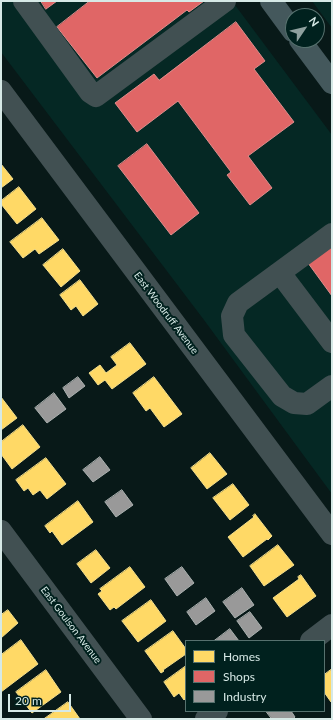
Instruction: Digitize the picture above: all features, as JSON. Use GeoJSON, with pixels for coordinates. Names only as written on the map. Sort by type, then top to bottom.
{"type":"FeatureCollection","features":[{"type":"Feature","properties":{"kind":"main road"},"geometry":{"type":"LineString","coordinates":[[271,1],[285,20]]}},
{"type":"Feature","properties":{"kind":"main road"},"geometry":{"type":"LineString","coordinates":[[306,48],[332,83]]}},
{"type":"Feature","properties":{"kind":"street"},"geometry":{"type":"LineString","coordinates":[[24,1],[90,92],[96,96],[225,1]]}},
{"type":"Feature","properties":{"kind":"street","name":"East Woodruff Avenue"},"geometry":{"type":"LineString","coordinates":[[1,91],[332,534]]}},
{"type":"Feature","properties":{"kind":"street"},"geometry":{"type":"LineString","coordinates":[[332,234],[238,303],[232,316],[234,335],[282,396],[294,403],[307,404],[332,386]]}},
{"type":"Feature","properties":{"kind":"street"},"geometry":{"type":"LineString","coordinates":[[280,273],[332,342]]}},
{"type":"Feature","properties":{"kind":"street","name":"East Goulson Avenue"},"geometry":{"type":"LineString","coordinates":[[1,531],[141,719]]}},
{"type":"Feature","properties":{"kind":"street"},"geometry":{"type":"LineString","coordinates":[[312,640],[332,625]]}},
{"type":"Feature","properties":{"kind":"street"},"geometry":{"type":"LineString","coordinates":[[206,719],[216,712]]}},
{"type":"Feature","properties":{"kind":"shaded area"},"geometry":{"type":"Polygon","coordinates":[[[1,1],[232,1],[332,135],[332,494],[204,320],[1,52],[1,1]]]}},
{"type":"Feature","properties":{"kind":"shaded area"},"geometry":{"type":"Polygon","coordinates":[[[312,1],[332,1],[332,28],[325,19],[325,8],[317,8],[312,1]]]}},
{"type":"Feature","properties":{"kind":"building: Homes"},"geometry":{"type":"Polygon","coordinates":[[[1,164],[13,179],[1,188],[1,164]]]}},
{"type":"Feature","properties":{"kind":"building: Homes"},"geometry":{"type":"Polygon","coordinates":[[[19,187],[36,209],[17,224],[1,204],[1,201],[19,187]]]}},
{"type":"Feature","properties":{"kind":"building: Homes"},"geometry":{"type":"Polygon","coordinates":[[[42,218],[59,240],[39,254],[35,249],[23,258],[10,242],[42,218]]]}},
{"type":"Feature","properties":{"kind":"building: Homes"},"geometry":{"type":"Polygon","coordinates":[[[63,249],[80,271],[61,287],[43,265],[63,249]]]}},
{"type":"Feature","properties":{"kind":"building: Homes"},"geometry":{"type":"Polygon","coordinates":[[[80,280],[98,304],[83,316],[76,306],[71,310],[60,295],[80,280]]]}},
{"type":"Feature","properties":{"kind":"building: Homes"},"geometry":{"type":"Polygon","coordinates":[[[130,343],[146,364],[112,389],[105,380],[98,385],[89,373],[100,365],[106,373],[117,365],[111,357],[130,343]]]}},
{"type":"Feature","properties":{"kind":"building: Homes"},"geometry":{"type":"Polygon","coordinates":[[[154,377],[182,414],[164,427],[150,408],[146,411],[133,393],[154,377]]]}},
{"type":"Feature","properties":{"kind":"building: Homes"},"geometry":{"type":"Polygon","coordinates":[[[1,397],[17,418],[1,430],[1,397]]]}},
{"type":"Feature","properties":{"kind":"building: Homes"},"geometry":{"type":"Polygon","coordinates":[[[23,425],[40,447],[12,469],[1,454],[1,442],[23,425]]]}},
{"type":"Feature","properties":{"kind":"building: Homes"},"geometry":{"type":"Polygon","coordinates":[[[210,453],[227,474],[207,489],[191,468],[210,453]]]}},
{"type":"Feature","properties":{"kind":"building: Homes"},"geometry":{"type":"Polygon","coordinates":[[[46,458],[66,484],[47,499],[40,490],[33,495],[28,488],[24,491],[16,480],[46,458]]]}},
{"type":"Feature","properties":{"kind":"building: Homes"},"geometry":{"type":"Polygon","coordinates":[[[233,484],[249,505],[230,520],[213,498],[233,484]]]}},
{"type":"Feature","properties":{"kind":"building: Homes"},"geometry":{"type":"Polygon","coordinates":[[[78,501],[93,522],[62,545],[52,531],[50,533],[45,526],[78,501]]]}},
{"type":"Feature","properties":{"kind":"building: Homes"},"geometry":{"type":"Polygon","coordinates":[[[255,514],[272,536],[243,557],[228,537],[254,517],[253,516],[255,514]]]}},
{"type":"Feature","properties":{"kind":"building: Homes"},"geometry":{"type":"Polygon","coordinates":[[[278,545],[294,565],[264,586],[250,566],[278,545]]]}},
{"type":"Feature","properties":{"kind":"building: Homes"},"geometry":{"type":"Polygon","coordinates":[[[96,550],[110,568],[91,583],[77,564],[96,550]]]}},
{"type":"Feature","properties":{"kind":"building: Homes"},"geometry":{"type":"Polygon","coordinates":[[[130,567],[145,587],[116,609],[114,607],[110,610],[98,594],[102,591],[100,589],[130,567]]]}},
{"type":"Feature","properties":{"kind":"building: Homes"},"geometry":{"type":"Polygon","coordinates":[[[301,575],[316,596],[287,617],[273,598],[299,579],[298,577],[301,575]]]}},
{"type":"Feature","properties":{"kind":"building: Homes"},"geometry":{"type":"Polygon","coordinates":[[[151,600],[166,621],[138,642],[122,621],[151,600]]]}},
{"type":"Feature","properties":{"kind":"building: Homes"},"geometry":{"type":"Polygon","coordinates":[[[8,610],[18,623],[1,638],[1,615],[8,610]]]}},
{"type":"Feature","properties":{"kind":"building: Homes"},"geometry":{"type":"Polygon","coordinates":[[[173,631],[185,648],[185,655],[161,673],[145,651],[173,631]]]}},
{"type":"Feature","properties":{"kind":"building: Homes"},"geometry":{"type":"Polygon","coordinates":[[[21,640],[38,664],[1,692],[1,655],[21,640]]]}},
{"type":"Feature","properties":{"kind":"building: Homes"},"geometry":{"type":"Polygon","coordinates":[[[185,667],[185,699],[184,700],[179,693],[174,697],[164,682],[185,667]]]}},
{"type":"Feature","properties":{"kind":"building: Homes"},"geometry":{"type":"Polygon","coordinates":[[[332,669],[332,702],[325,693],[325,674],[332,669]]]}},
{"type":"Feature","properties":{"kind":"building: Homes"},"geometry":{"type":"Polygon","coordinates":[[[46,670],[61,692],[32,713],[16,692],[46,670]]]}},
{"type":"Feature","properties":{"kind":"building: Homes"},"geometry":{"type":"Polygon","coordinates":[[[68,702],[80,719],[44,719],[68,702]]]}},
{"type":"Feature","properties":{"kind":"building: Shops"},"geometry":{"type":"Polygon","coordinates":[[[41,1],[57,1],[46,9],[41,1]]]}},
{"type":"Feature","properties":{"kind":"building: Shops"},"geometry":{"type":"Polygon","coordinates":[[[90,1],[204,1],[189,12],[187,10],[97,78],[57,27],[90,1]]]}},
{"type":"Feature","properties":{"kind":"building: Shops"},"geometry":{"type":"Polygon","coordinates":[[[236,22],[265,61],[254,69],[294,122],[248,156],[272,188],[250,205],[227,175],[231,172],[178,101],[137,132],[115,103],[154,74],[159,80],[236,22]]]}},
{"type":"Feature","properties":{"kind":"building: Shops"},"geometry":{"type":"Polygon","coordinates":[[[147,144],[199,213],[171,235],[118,166],[147,144]]]}},
{"type":"Feature","properties":{"kind":"building: Shops"},"geometry":{"type":"Polygon","coordinates":[[[332,245],[332,296],[308,263],[332,245]]]}},
{"type":"Feature","properties":{"kind":"building: Industry"},"geometry":{"type":"Polygon","coordinates":[[[78,377],[85,386],[69,398],[63,388],[78,377]]]}},
{"type":"Feature","properties":{"kind":"building: Industry"},"geometry":{"type":"Polygon","coordinates":[[[54,393],[66,409],[47,423],[35,408],[54,393]]]}},
{"type":"Feature","properties":{"kind":"building: Industry"},"geometry":{"type":"Polygon","coordinates":[[[100,457],[110,470],[93,482],[83,470],[100,457]]]}},
{"type":"Feature","properties":{"kind":"building: Industry"},"geometry":{"type":"Polygon","coordinates":[[[122,490],[133,505],[116,517],[105,502],[122,490]]]}},
{"type":"Feature","properties":{"kind":"building: Industry"},"geometry":{"type":"Polygon","coordinates":[[[182,567],[194,583],[177,596],[165,579],[182,567]]]}},
{"type":"Feature","properties":{"kind":"building: Industry"},"geometry":{"type":"Polygon","coordinates":[[[242,588],[254,605],[235,618],[223,602],[242,588]]]}},
{"type":"Feature","properties":{"kind":"building: Industry"},"geometry":{"type":"Polygon","coordinates":[[[206,598],[215,611],[196,625],[187,612],[206,598]]]}},
{"type":"Feature","properties":{"kind":"building: Industry"},"geometry":{"type":"Polygon","coordinates":[[[250,612],[262,628],[249,638],[237,621],[250,612]]]}},
{"type":"Feature","properties":{"kind":"building: Industry"},"geometry":{"type":"Polygon","coordinates":[[[230,629],[238,640],[215,640],[230,629]]]}},
{"type":"Feature","properties":{"kind":"building: Industry"},"geometry":{"type":"Polygon","coordinates":[[[267,712],[292,712],[295,717],[293,719],[272,719],[267,712]]]}}]}
